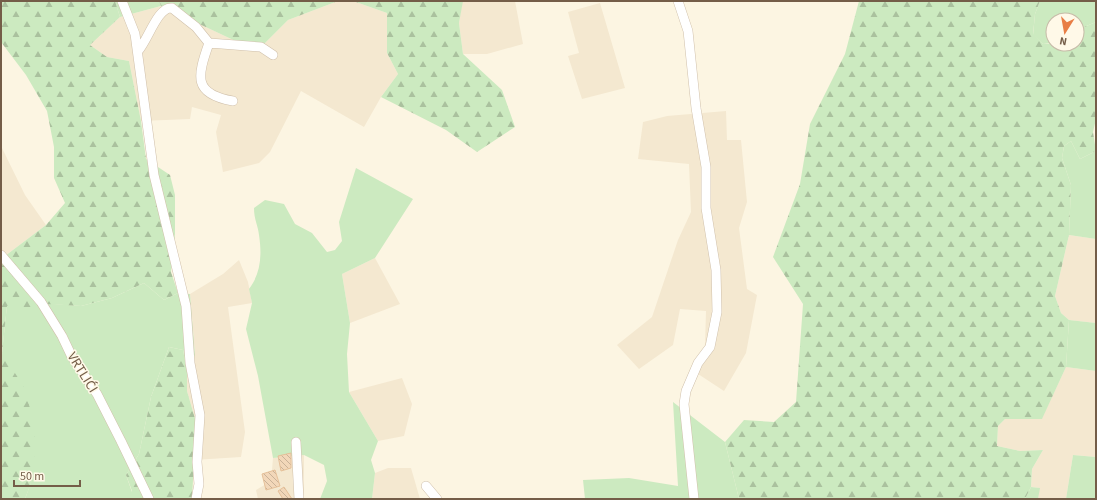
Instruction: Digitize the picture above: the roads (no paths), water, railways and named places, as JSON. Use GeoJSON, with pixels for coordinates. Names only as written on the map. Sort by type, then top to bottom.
{"type":"FeatureCollection","features":[{"type":"Feature","properties":{"kind":"street"},"geometry":{"type":"LineString","coordinates":[[122,1],[135,34],[154,175],[186,306],[190,363],[200,415],[197,462],[199,484],[196,499]]}},
{"type":"Feature","properties":{"kind":"street"},"geometry":{"type":"LineString","coordinates":[[678,1],[688,31],[696,108],[706,167],[706,208],[716,270],[718,312],[710,347],[698,363],[689,384],[684,404],[694,499]]}},
{"type":"Feature","properties":{"kind":"street"},"geometry":{"type":"LineString","coordinates":[[138,51],[144,45],[160,13],[167,8],[172,8],[196,27],[209,43],[261,47],[273,55]]}},
{"type":"Feature","properties":{"kind":"street"},"geometry":{"type":"LineString","coordinates":[[209,43],[202,71],[202,85],[205,92],[212,96],[233,101]]}},
{"type":"Feature","properties":{"kind":"street","name":"VRTLIĆI"},"geometry":{"type":"LineString","coordinates":[[1,255],[40,302],[62,336],[72,357],[96,394],[121,441],[148,499]]}},
{"type":"Feature","properties":{"kind":"street"},"geometry":{"type":"LineString","coordinates":[[296,442],[299,499]]}},
{"type":"Feature","properties":{"kind":"street"},"geometry":{"type":"LineString","coordinates":[[426,486],[437,499]]}}]}
